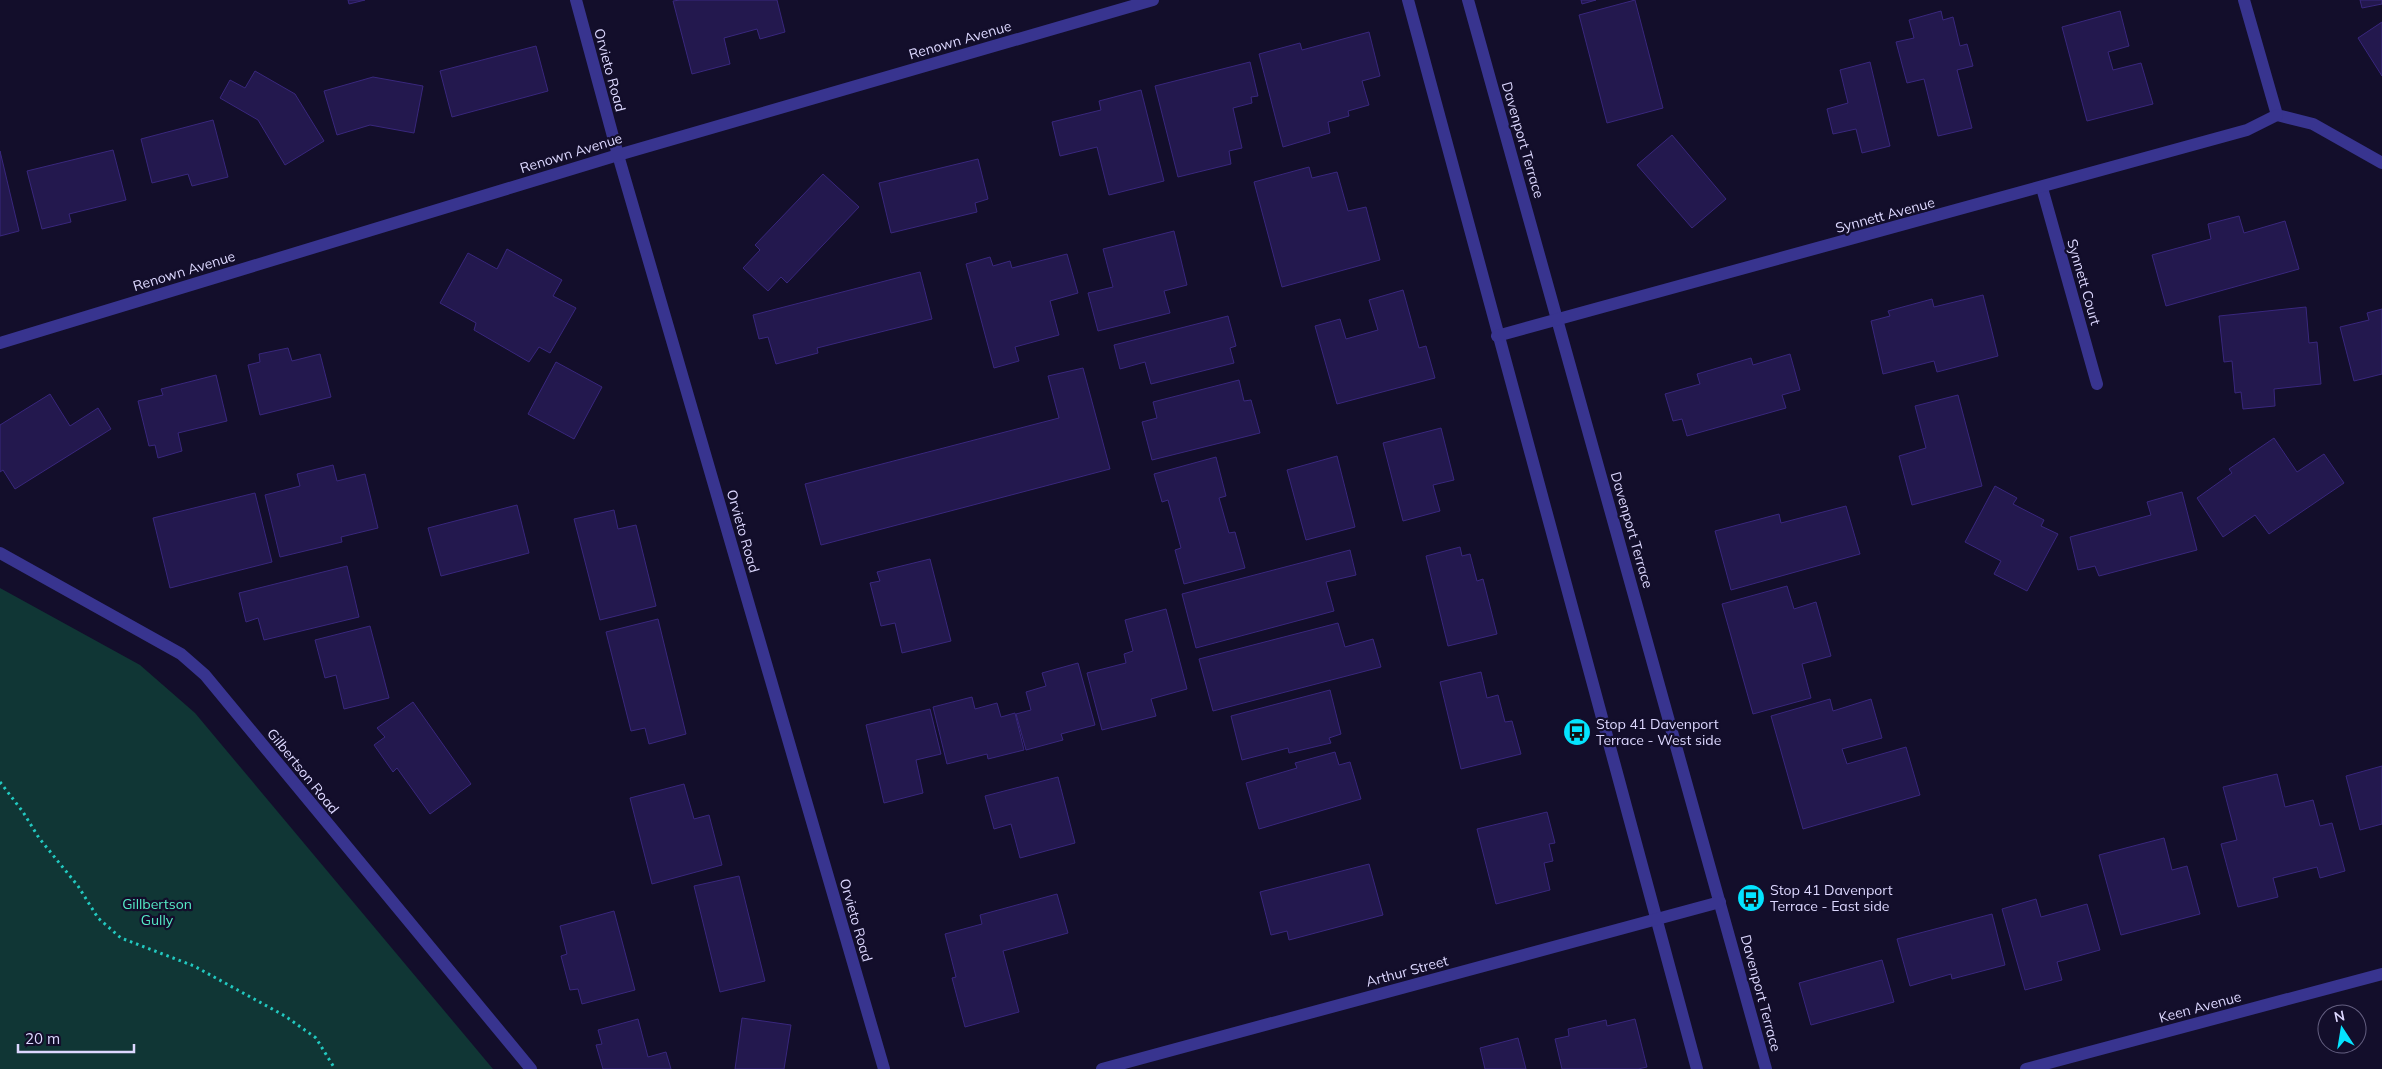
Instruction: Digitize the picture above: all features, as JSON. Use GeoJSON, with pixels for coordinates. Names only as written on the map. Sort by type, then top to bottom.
{"type":"FeatureCollection","features":[{"type":"Feature","properties":{"kind":"street","name":"Orvieto Road"},"geometry":{"type":"LineString","coordinates":[[576,0],[618,154],[884,1069]]}},
{"type":"Feature","properties":{"kind":"street","name":"Renown Avenue"},"geometry":{"type":"LineString","coordinates":[[0,343],[618,154],[1153,0]]}},
{"type":"Feature","properties":{"kind":"street"},"geometry":{"type":"LineString","coordinates":[[1408,0],[1697,1069]]}},
{"type":"Feature","properties":{"kind":"street","name":"Davenport Terrace"},"geometry":{"type":"LineString","coordinates":[[1468,0],[1766,1069]]}},
{"type":"Feature","properties":{"kind":"street"},"geometry":{"type":"LineString","coordinates":[[2244,0],[2277,115],[2313,124],[2382,163]]}},
{"type":"Feature","properties":{"kind":"street","name":"Synnett Avenue"},"geometry":{"type":"LineString","coordinates":[[1498,336],[1557,318],[2042,188],[2247,130],[2277,115]]}},
{"type":"Feature","properties":{"kind":"street","name":"Synnett Court"},"geometry":{"type":"LineString","coordinates":[[2042,188],[2097,384]]}},
{"type":"Feature","properties":{"kind":"street","name":"Gilbertson Road"},"geometry":{"type":"LineString","coordinates":[[0,553],[181,654],[204,675],[531,1069]]}},
{"type":"Feature","properties":{"kind":"street","name":"Arthur Street"},"geometry":{"type":"LineString","coordinates":[[1102,1069],[1720,902]]}},
{"type":"Feature","properties":{"kind":"street","name":"Keen Avenue"},"geometry":{"type":"LineString","coordinates":[[2026,1069],[2382,974]]}},
{"type":"Feature","properties":{"kind":"path"},"geometry":{"type":"LineString","coordinates":[[0,782],[23,812],[39,838],[78,886],[98,918],[121,938],[194,966],[285,1016],[316,1038],[335,1069]]}},
{"type":"Feature","properties":{"kind":"green space","name":"Gillbertson Gully"},"geometry":{"type":"Polygon","coordinates":[[[0,588],[140,665],[195,713],[493,1069],[0,1069],[0,588]]]}},
{"type":"Feature","properties":{"kind":"building"},"geometry":{"type":"Polygon","coordinates":[[[348,0],[365,0],[349,4],[348,0]]]}},
{"type":"Feature","properties":{"kind":"building"},"geometry":{"type":"Polygon","coordinates":[[[777,0],[785,32],[760,39],[757,29],[724,38],[730,64],[692,74],[673,1],[777,0]]]}},
{"type":"Feature","properties":{"kind":"building"},"geometry":{"type":"Polygon","coordinates":[[[1581,0],[1596,0],[1582,4],[1581,0]]]}},
{"type":"Feature","properties":{"kind":"building"},"geometry":{"type":"Polygon","coordinates":[[[1635,0],[1663,108],[1607,123],[1579,15],[1635,0]]]}},
{"type":"Feature","properties":{"kind":"building"},"geometry":{"type":"Polygon","coordinates":[[[2360,0],[2382,0],[2382,4],[2362,8],[2360,0]]]}},
{"type":"Feature","properties":{"kind":"building"},"geometry":{"type":"Polygon","coordinates":[[[1941,11],[1943,20],[1953,17],[1960,46],[1967,44],[1973,66],[1957,70],[1972,128],[1938,136],[1924,79],[1907,83],[1896,42],[1914,38],[1909,20],[1941,11]]]}},
{"type":"Feature","properties":{"kind":"building"},"geometry":{"type":"Polygon","coordinates":[[[2120,11],[2129,46],[2108,52],[2113,70],[2141,63],[2153,104],[2087,121],[2062,27],[2120,11]]]}},
{"type":"Feature","properties":{"kind":"building"},"geometry":{"type":"Polygon","coordinates":[[[2382,22],[2382,76],[2358,38],[2382,22]]]}},
{"type":"Feature","properties":{"kind":"building"},"geometry":{"type":"Polygon","coordinates":[[[1369,32],[1380,76],[1362,81],[1369,105],[1348,111],[1349,116],[1328,122],[1330,133],[1283,147],[1259,54],[1300,43],[1302,50],[1369,32]]]}},
{"type":"Feature","properties":{"kind":"building"},"geometry":{"type":"Polygon","coordinates":[[[536,46],[548,91],[452,117],[440,71],[536,46]]]}},
{"type":"Feature","properties":{"kind":"building"},"geometry":{"type":"Polygon","coordinates":[[[1250,62],[1258,96],[1251,97],[1252,103],[1233,108],[1242,148],[1229,151],[1231,164],[1178,177],[1155,86],[1250,62]]]}},
{"type":"Feature","properties":{"kind":"building"},"geometry":{"type":"Polygon","coordinates":[[[1870,62],[1890,146],[1862,153],[1856,129],[1833,134],[1827,109],[1848,103],[1840,70],[1870,62]]]}},
{"type":"Feature","properties":{"kind":"building"},"geometry":{"type":"Polygon","coordinates":[[[255,71],[295,94],[324,141],[285,165],[258,120],[220,98],[230,80],[245,88],[255,71]]]}},
{"type":"Feature","properties":{"kind":"building"},"geometry":{"type":"Polygon","coordinates":[[[373,77],[423,86],[414,133],[370,125],[337,135],[324,91],[373,77]]]}},
{"type":"Feature","properties":{"kind":"building"},"geometry":{"type":"Polygon","coordinates":[[[1141,90],[1164,181],[1109,195],[1097,147],[1060,156],[1052,122],[1101,110],[1099,101],[1141,90]]]}},
{"type":"Feature","properties":{"kind":"building"},"geometry":{"type":"Polygon","coordinates":[[[213,120],[228,177],[192,186],[188,174],[152,183],[141,139],[213,120]]]}},
{"type":"Feature","properties":{"kind":"building"},"geometry":{"type":"Polygon","coordinates":[[[1672,135],[1726,199],[1692,228],[1637,165],[1672,135]]]}},
{"type":"Feature","properties":{"kind":"building"},"geometry":{"type":"Polygon","coordinates":[[[113,150],[126,200],[69,214],[71,222],[42,229],[27,171],[113,150]]]}},
{"type":"Feature","properties":{"kind":"building"},"geometry":{"type":"Polygon","coordinates":[[[0,151],[19,231],[0,236],[0,151]]]}},
{"type":"Feature","properties":{"kind":"building"},"geometry":{"type":"Polygon","coordinates":[[[978,159],[988,199],[975,203],[977,212],[891,233],[879,183],[978,159]]]}},
{"type":"Feature","properties":{"kind":"building"},"geometry":{"type":"Polygon","coordinates":[[[1309,167],[1312,178],[1337,172],[1348,211],[1366,207],[1380,260],[1282,287],[1254,182],[1309,167]]]}},
{"type":"Feature","properties":{"kind":"building"},"geometry":{"type":"Polygon","coordinates":[[[823,174],[859,207],[787,283],[781,277],[768,291],[743,268],[760,250],[755,245],[823,174]]]}},
{"type":"Feature","properties":{"kind":"building"},"geometry":{"type":"Polygon","coordinates":[[[2239,216],[2244,233],[2285,221],[2299,269],[2166,306],[2152,255],[2211,239],[2208,224],[2239,216]]]}},
{"type":"Feature","properties":{"kind":"building"},"geometry":{"type":"Polygon","coordinates":[[[1174,231],[1187,285],[1164,291],[1170,313],[1098,331],[1088,293],[1113,287],[1103,249],[1174,231]]]}},
{"type":"Feature","properties":{"kind":"building"},"geometry":{"type":"Polygon","coordinates":[[[507,249],[562,280],[553,296],[576,308],[550,353],[539,347],[529,362],[474,330],[476,323],[440,303],[468,253],[497,269],[507,249]]]}},
{"type":"Feature","properties":{"kind":"building"},"geometry":{"type":"Polygon","coordinates":[[[1067,254],[1078,293],[1050,301],[1059,335],[1015,347],[1019,361],[994,368],[966,264],[990,257],[993,266],[1010,261],[1012,268],[1067,254]]]}},
{"type":"Feature","properties":{"kind":"building"},"geometry":{"type":"Polygon","coordinates":[[[920,272],[932,319],[817,348],[818,353],[776,364],[768,337],[759,339],[753,315],[920,272]]]}},
{"type":"Feature","properties":{"kind":"building"},"geometry":{"type":"Polygon","coordinates":[[[1403,290],[1419,348],[1426,346],[1435,378],[1337,404],[1315,326],[1340,319],[1346,339],[1378,330],[1369,300],[1403,290]]]}},
{"type":"Feature","properties":{"kind":"building"},"geometry":{"type":"Polygon","coordinates":[[[1983,295],[1998,356],[1937,372],[1934,361],[1883,374],[1871,321],[1890,316],[1888,311],[1932,299],[1934,307],[1983,295]]]}},
{"type":"Feature","properties":{"kind":"building"},"geometry":{"type":"Polygon","coordinates":[[[2306,307],[2309,343],[2317,342],[2321,384],[2274,389],[2275,406],[2243,409],[2241,392],[2235,393],[2232,361],[2224,362],[2219,316],[2306,307]]]}},
{"type":"Feature","properties":{"kind":"building"},"geometry":{"type":"Polygon","coordinates":[[[2382,309],[2382,374],[2354,381],[2340,327],[2369,320],[2367,313],[2382,309]]]}},
{"type":"Feature","properties":{"kind":"building"},"geometry":{"type":"Polygon","coordinates":[[[1228,316],[1236,346],[1230,348],[1234,363],[1151,384],[1145,362],[1120,369],[1114,345],[1228,316]]]}},
{"type":"Feature","properties":{"kind":"building"},"geometry":{"type":"Polygon","coordinates":[[[288,348],[292,361],[320,354],[331,397],[260,415],[248,365],[260,362],[259,354],[288,348]]]}},
{"type":"Feature","properties":{"kind":"building"},"geometry":{"type":"Polygon","coordinates":[[[1790,354],[1800,390],[1782,395],[1786,408],[1687,436],[1682,419],[1673,421],[1665,394],[1700,384],[1697,374],[1751,358],[1753,365],[1790,354]]]}},
{"type":"Feature","properties":{"kind":"building"},"geometry":{"type":"Polygon","coordinates":[[[556,362],[602,387],[574,439],[528,414],[556,362]]]}},
{"type":"Feature","properties":{"kind":"building"},"geometry":{"type":"Polygon","coordinates":[[[1083,368],[1110,469],[821,545],[805,484],[1059,418],[1048,376],[1083,368]]]}},
{"type":"Feature","properties":{"kind":"building"},"geometry":{"type":"Polygon","coordinates":[[[216,375],[227,421],[178,433],[182,451],[158,458],[155,445],[149,446],[138,401],[163,395],[161,389],[216,375]]]}},
{"type":"Feature","properties":{"kind":"building"},"geometry":{"type":"Polygon","coordinates":[[[1239,380],[1244,401],[1251,400],[1260,433],[1152,460],[1142,422],[1157,418],[1153,402],[1239,380]]]}},
{"type":"Feature","properties":{"kind":"building"},"geometry":{"type":"Polygon","coordinates":[[[50,394],[70,426],[98,408],[111,429],[15,489],[3,470],[0,472],[0,425],[50,394]]]}},
{"type":"Feature","properties":{"kind":"building"},"geometry":{"type":"Polygon","coordinates":[[[1958,395],[1982,486],[1912,505],[1899,456],[1926,448],[1915,406],[1958,395]]]}},
{"type":"Feature","properties":{"kind":"building"},"geometry":{"type":"Polygon","coordinates":[[[1441,428],[1454,480],[1433,485],[1440,511],[1403,521],[1383,443],[1441,428]]]}},
{"type":"Feature","properties":{"kind":"building"},"geometry":{"type":"Polygon","coordinates":[[[2274,438],[2297,472],[2324,454],[2344,483],[2269,534],[2255,515],[2223,537],[2197,498],[2232,473],[2229,469],[2274,438]]]}},
{"type":"Feature","properties":{"kind":"building"},"geometry":{"type":"Polygon","coordinates":[[[1337,456],[1355,527],[1306,540],[1287,470],[1337,456]]]}},
{"type":"Feature","properties":{"kind":"building"},"geometry":{"type":"Polygon","coordinates":[[[1216,457],[1226,496],[1219,498],[1229,533],[1235,532],[1245,568],[1184,584],[1175,550],[1181,548],[1168,500],[1162,502],[1154,474],[1216,457]]]}},
{"type":"Feature","properties":{"kind":"building"},"geometry":{"type":"Polygon","coordinates":[[[333,465],[337,481],[365,474],[378,528],[341,537],[342,542],[280,557],[265,495],[300,486],[297,474],[333,465]]]}},
{"type":"Feature","properties":{"kind":"building"},"geometry":{"type":"Polygon","coordinates":[[[1995,486],[2017,498],[2013,504],[2044,520],[2041,526],[2058,534],[2027,591],[1994,574],[2001,561],[1965,542],[1995,486]]]}},
{"type":"Feature","properties":{"kind":"building"},"geometry":{"type":"Polygon","coordinates":[[[2182,492],[2197,550],[2099,576],[2095,566],[2078,570],[2070,537],[2151,515],[2147,502],[2182,492]]]}},
{"type":"Feature","properties":{"kind":"building"},"geometry":{"type":"Polygon","coordinates":[[[255,493],[272,562],[170,588],[153,518],[255,493]]]}},
{"type":"Feature","properties":{"kind":"building"},"geometry":{"type":"Polygon","coordinates":[[[517,505],[529,553],[441,576],[428,528],[517,505]]]}},
{"type":"Feature","properties":{"kind":"building"},"geometry":{"type":"Polygon","coordinates":[[[1846,506],[1860,554],[1731,590],[1715,531],[1779,514],[1781,523],[1846,506]]]}},
{"type":"Feature","properties":{"kind":"building"},"geometry":{"type":"Polygon","coordinates":[[[614,510],[618,529],[636,525],[656,606],[600,620],[574,519],[614,510]]]}},
{"type":"Feature","properties":{"kind":"building"},"geometry":{"type":"Polygon","coordinates":[[[1460,547],[1462,556],[1470,554],[1477,581],[1483,579],[1497,634],[1448,646],[1426,556],[1460,547]]]}},
{"type":"Feature","properties":{"kind":"building"},"geometry":{"type":"Polygon","coordinates":[[[1350,550],[1356,575],[1326,582],[1334,611],[1196,648],[1182,594],[1350,550]]]}},
{"type":"Feature","properties":{"kind":"building"},"geometry":{"type":"Polygon","coordinates":[[[930,559],[951,641],[902,653],[895,623],[881,626],[870,583],[880,581],[877,572],[930,559]]]}},
{"type":"Feature","properties":{"kind":"building"},"geometry":{"type":"Polygon","coordinates":[[[347,566],[359,617],[264,640],[258,618],[246,622],[239,593],[347,566]]]}},
{"type":"Feature","properties":{"kind":"building"},"geometry":{"type":"Polygon","coordinates":[[[1787,586],[1794,609],[1816,602],[1831,656],[1802,664],[1811,698],[1753,714],[1722,604],[1787,586]]]}},
{"type":"Feature","properties":{"kind":"building"},"geometry":{"type":"Polygon","coordinates":[[[1166,609],[1187,689],[1151,699],[1156,716],[1102,730],[1087,673],[1126,663],[1124,654],[1133,651],[1125,620],[1166,609]]]}},
{"type":"Feature","properties":{"kind":"building"},"geometry":{"type":"Polygon","coordinates":[[[658,619],[686,734],[649,744],[645,728],[631,731],[606,632],[658,619]]]}},
{"type":"Feature","properties":{"kind":"building"},"geometry":{"type":"Polygon","coordinates":[[[1338,623],[1345,647],[1373,639],[1381,667],[1213,711],[1199,659],[1338,623]]]}},
{"type":"Feature","properties":{"kind":"building"},"geometry":{"type":"Polygon","coordinates":[[[370,626],[389,698],[344,709],[336,675],[325,678],[315,640],[370,626]]]}},
{"type":"Feature","properties":{"kind":"building"},"geometry":{"type":"Polygon","coordinates":[[[1078,663],[1095,725],[1061,734],[1063,740],[1026,750],[1016,714],[1031,710],[1026,692],[1046,686],[1042,673],[1078,663]]]}},
{"type":"Feature","properties":{"kind":"building"},"geometry":{"type":"Polygon","coordinates":[[[1481,672],[1487,698],[1498,695],[1505,722],[1512,721],[1521,754],[1461,769],[1440,682],[1481,672]]]}},
{"type":"Feature","properties":{"kind":"building"},"geometry":{"type":"Polygon","coordinates":[[[1330,690],[1341,734],[1329,738],[1331,743],[1289,753],[1288,748],[1242,760],[1231,716],[1330,690]]]}},
{"type":"Feature","properties":{"kind":"building"},"geometry":{"type":"Polygon","coordinates":[[[972,697],[975,709],[997,703],[1001,717],[1015,713],[1024,750],[988,759],[987,754],[947,764],[933,707],[972,697]]]}},
{"type":"Feature","properties":{"kind":"building"},"geometry":{"type":"Polygon","coordinates":[[[1830,699],[1833,711],[1871,699],[1882,738],[1842,749],[1847,764],[1906,747],[1920,795],[1803,829],[1771,716],[1830,699]]]}},
{"type":"Feature","properties":{"kind":"building"},"geometry":{"type":"Polygon","coordinates":[[[413,702],[471,784],[430,814],[397,768],[393,772],[374,745],[385,737],[377,728],[413,702]]]}},
{"type":"Feature","properties":{"kind":"building"},"geometry":{"type":"Polygon","coordinates":[[[930,709],[941,754],[916,760],[923,793],[884,803],[866,725],[930,709]]]}},
{"type":"Feature","properties":{"kind":"building"},"geometry":{"type":"Polygon","coordinates":[[[1335,752],[1339,765],[1350,762],[1361,799],[1259,829],[1246,783],[1297,768],[1295,763],[1335,752]]]}},
{"type":"Feature","properties":{"kind":"building"},"geometry":{"type":"Polygon","coordinates":[[[2382,766],[2382,824],[2360,830],[2346,776],[2382,766]]]}},
{"type":"Feature","properties":{"kind":"building"},"geometry":{"type":"Polygon","coordinates":[[[2277,774],[2285,807],[2313,800],[2320,826],[2332,823],[2345,871],[2320,878],[2317,867],[2273,878],[2278,897],[2238,907],[2221,844],[2237,840],[2223,787],[2277,774]]]}},
{"type":"Feature","properties":{"kind":"building"},"geometry":{"type":"Polygon","coordinates":[[[1058,777],[1075,843],[1020,858],[1011,824],[994,829],[985,796],[1058,777]]]}},
{"type":"Feature","properties":{"kind":"building"},"geometry":{"type":"Polygon","coordinates":[[[684,784],[694,819],[709,815],[722,865],[652,884],[630,798],[684,784]]]}},
{"type":"Feature","properties":{"kind":"building"},"geometry":{"type":"Polygon","coordinates":[[[1547,812],[1555,843],[1549,844],[1553,861],[1544,863],[1550,890],[1496,904],[1477,829],[1547,812]]]}},
{"type":"Feature","properties":{"kind":"building"},"geometry":{"type":"Polygon","coordinates":[[[2164,838],[2172,870],[2187,866],[2200,914],[2121,935],[2099,855],[2164,838]]]}},
{"type":"Feature","properties":{"kind":"building"},"geometry":{"type":"Polygon","coordinates":[[[1369,864],[1383,915],[1289,940],[1287,931],[1271,935],[1260,892],[1369,864]]]}},
{"type":"Feature","properties":{"kind":"building"},"geometry":{"type":"Polygon","coordinates":[[[739,876],[765,981],[720,992],[694,886],[739,876]]]}},
{"type":"Feature","properties":{"kind":"building"},"geometry":{"type":"Polygon","coordinates":[[[1057,894],[1068,933],[1003,951],[1019,1012],[965,1027],[952,978],[956,977],[945,934],[982,924],[980,915],[1057,894]]]}},
{"type":"Feature","properties":{"kind":"building"},"geometry":{"type":"Polygon","coordinates":[[[2036,899],[2041,917],[2087,904],[2100,950],[2057,962],[2062,980],[2025,990],[2002,909],[2036,899]]]}},
{"type":"Feature","properties":{"kind":"building"},"geometry":{"type":"Polygon","coordinates":[[[614,911],[635,990],[582,1004],[578,989],[570,990],[561,956],[567,954],[560,926],[614,911]]]}},
{"type":"Feature","properties":{"kind":"building"},"geometry":{"type":"Polygon","coordinates":[[[1992,914],[2005,965],[1952,979],[1951,974],[1910,986],[1897,939],[1992,914]]]}},
{"type":"Feature","properties":{"kind":"building"},"geometry":{"type":"Polygon","coordinates":[[[1882,960],[1894,1002],[1811,1025],[1799,983],[1882,960]]]}},
{"type":"Feature","properties":{"kind":"building"},"geometry":{"type":"Polygon","coordinates":[[[742,1018],[791,1025],[784,1069],[735,1069],[742,1018]]]}},
{"type":"Feature","properties":{"kind":"building"},"geometry":{"type":"Polygon","coordinates":[[[638,1019],[648,1057],[666,1052],[671,1069],[603,1069],[596,1045],[602,1044],[598,1030],[638,1019]]]}},
{"type":"Feature","properties":{"kind":"building"},"geometry":{"type":"Polygon","coordinates":[[[1635,1019],[1647,1067],[1638,1069],[1562,1069],[1555,1039],[1569,1036],[1568,1029],[1606,1020],[1607,1026],[1635,1019]]]}},
{"type":"Feature","properties":{"kind":"building"},"geometry":{"type":"Polygon","coordinates":[[[1518,1038],[1526,1069],[1485,1069],[1480,1048],[1518,1038]]]}},
{"type":"Feature","properties":{"kind":"place","name":"Stop 41 Davenport Terrace - West side"},"geometry":{"type":"Point","coordinates":[1577,732]}},
{"type":"Feature","properties":{"kind":"place","name":"Stop 41 Davenport Terrace - East side"},"geometry":{"type":"Point","coordinates":[1751,898]}}]}
